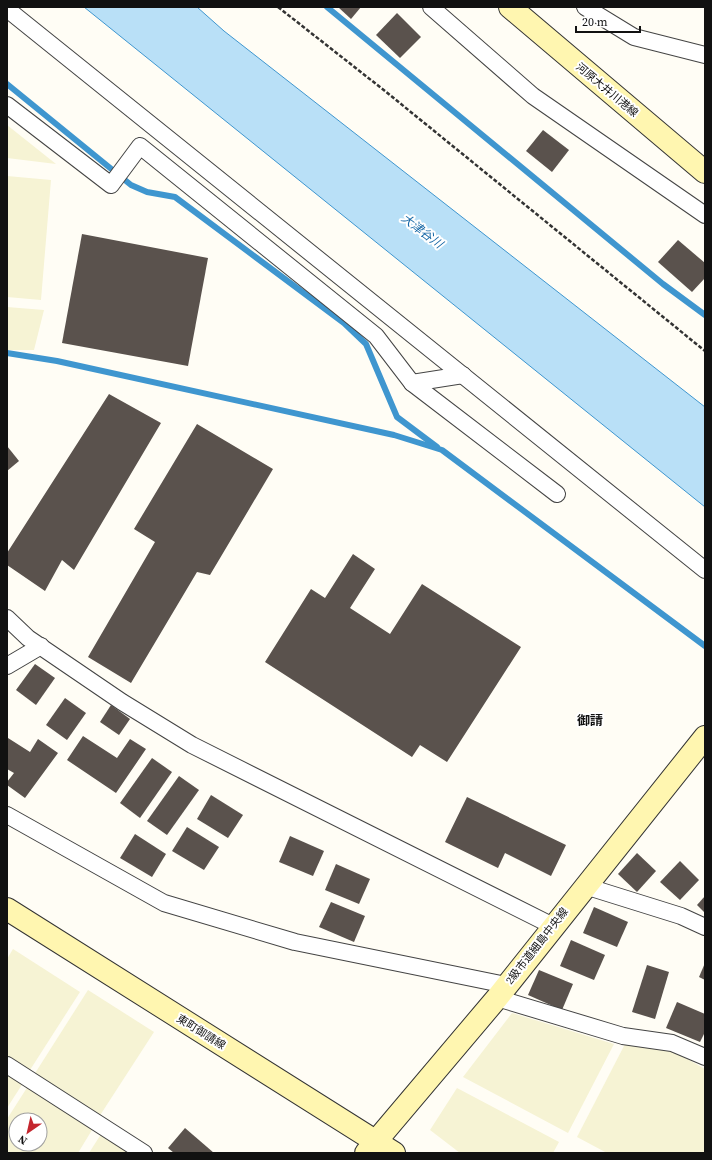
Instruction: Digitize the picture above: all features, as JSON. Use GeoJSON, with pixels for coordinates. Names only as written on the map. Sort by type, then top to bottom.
{"type":"FeatureCollection","features":[{"type":"Feature","properties":{"kind":"street"},"geometry":{"type":"LineString","coordinates":[[431,7],[533,96],[705,215]]}},
{"type":"Feature","properties":{"kind":"street","name":"河原大井川港線"},"geometry":{"type":"LineString","coordinates":[[510,7],[705,172]]}},
{"type":"Feature","properties":{"kind":"street"},"geometry":{"type":"LineString","coordinates":[[585,7],[634,37],[705,55]]}},
{"type":"Feature","properties":{"kind":"street"},"geometry":{"type":"LineString","coordinates":[[7,9],[156,127],[705,570]]}},
{"type":"Feature","properties":{"kind":"street"},"geometry":{"type":"LineString","coordinates":[[7,105],[111,185],[156,127]]}},
{"type":"Feature","properties":{"kind":"street"},"geometry":{"type":"LineString","coordinates":[[140,146],[376,336],[412,383],[557,494]]}},
{"type":"Feature","properties":{"kind":"street"},"geometry":{"type":"LineString","coordinates":[[412,383],[463,375]]}},
{"type":"Feature","properties":{"kind":"street"},"geometry":{"type":"LineString","coordinates":[[7,618],[41,646],[122,702],[192,745],[553,926]]}},
{"type":"Feature","properties":{"kind":"street"},"geometry":{"type":"LineString","coordinates":[[7,666],[41,646]]}},
{"type":"Feature","properties":{"kind":"street","name":"2級市道細島中央線"},"geometry":{"type":"LineString","coordinates":[[371,1147],[501,991],[705,738]]}},
{"type":"Feature","properties":{"kind":"street"},"geometry":{"type":"LineString","coordinates":[[7,815],[164,903],[295,942],[501,991],[624,1036],[672,1043],[705,1057]]}},
{"type":"Feature","properties":{"kind":"street"},"geometry":{"type":"LineString","coordinates":[[585,886],[681,916],[705,927]]}},
{"type":"Feature","properties":{"kind":"street","name":"東町御請線"},"geometry":{"type":"LineString","coordinates":[[7,910],[371,1147],[394,1153]]}},
{"type":"Feature","properties":{"kind":"street"},"geometry":{"type":"LineString","coordinates":[[7,1065],[144,1153]]}},
{"type":"Feature","properties":{"kind":"path"},"geometry":{"type":"LineString","coordinates":[[278,7],[385,91],[705,351]]}},
{"type":"Feature","properties":{"kind":"shaded area"},"geometry":{"type":"Polygon","coordinates":[[[7,125],[56,164],[7,158],[7,125]]]}},
{"type":"Feature","properties":{"kind":"shaded area"},"geometry":{"type":"Polygon","coordinates":[[[7,176],[51,180],[41,300],[7,297],[7,176]]]}},
{"type":"Feature","properties":{"kind":"shaded area"},"geometry":{"type":"Polygon","coordinates":[[[7,307],[44,310],[34,350],[7,350],[7,307]]]}},
{"type":"Feature","properties":{"kind":"shaded area"},"geometry":{"type":"Polygon","coordinates":[[[13,949],[80,992],[30,1070],[7,1056],[7,959],[13,949]]]}},
{"type":"Feature","properties":{"kind":"shaded area"},"geometry":{"type":"Polygon","coordinates":[[[88,990],[154,1032],[97,1120],[32,1078],[88,990]]]}},
{"type":"Feature","properties":{"kind":"shaded area"},"geometry":{"type":"Polygon","coordinates":[[[512,1013],[614,1044],[568,1133],[463,1077],[512,1013]]]}},
{"type":"Feature","properties":{"kind":"shaded area"},"geometry":{"type":"Polygon","coordinates":[[[625,1044],[675,1052],[705,1069],[704,1153],[607,1153],[577,1137],[625,1044]]]}},
{"type":"Feature","properties":{"kind":"shaded area"},"geometry":{"type":"Polygon","coordinates":[[[7,1068],[25,1080],[7,1108],[7,1068]]]}},
{"type":"Feature","properties":{"kind":"shaded area"},"geometry":{"type":"Polygon","coordinates":[[[30,1083],[95,1125],[78,1153],[7,1153],[8,1117],[8,1152],[48,1152],[48,1112],[11,1112],[30,1083]]]}},
{"type":"Feature","properties":{"kind":"shaded area"},"geometry":{"type":"Polygon","coordinates":[[[457,1088],[559,1142],[553,1153],[460,1153],[430,1130],[457,1088]]]}},
{"type":"Feature","properties":{"kind":"shaded area"},"geometry":{"type":"Polygon","coordinates":[[[103,1131],[137,1153],[89,1153],[103,1131]]]}},
{"type":"Feature","properties":{"kind":"water","name":"大津谷川"},"geometry":{"type":"Polygon","coordinates":[[[84,7],[197,7],[224,31],[705,407],[705,507],[84,7]]]}},
{"type":"Feature","properties":{"kind":"building"},"geometry":{"type":"Polygon","coordinates":[[[338,7],[361,7],[351,19],[338,7]]]}},
{"type":"Feature","properties":{"kind":"building"},"geometry":{"type":"Polygon","coordinates":[[[397,13],[421,37],[400,58],[376,35],[397,13]]]}},
{"type":"Feature","properties":{"kind":"building"},"geometry":{"type":"Polygon","coordinates":[[[543,130],[569,150],[552,172],[526,151],[543,130]]]}},
{"type":"Feature","properties":{"kind":"building"},"geometry":{"type":"Polygon","coordinates":[[[82,234],[208,258],[188,366],[62,343],[82,234]]]}},
{"type":"Feature","properties":{"kind":"building"},"geometry":{"type":"Polygon","coordinates":[[[678,240],[705,263],[705,278],[692,292],[658,262],[678,240]]]}},
{"type":"Feature","properties":{"kind":"building"},"geometry":{"type":"Polygon","coordinates":[[[109,394],[161,423],[74,570],[62,560],[45,591],[7,565],[7,553],[109,394]]]}},
{"type":"Feature","properties":{"kind":"building"},"geometry":{"type":"Polygon","coordinates":[[[197,424],[273,469],[210,575],[197,572],[131,683],[88,657],[155,542],[134,529],[197,424]]]}},
{"type":"Feature","properties":{"kind":"building"},"geometry":{"type":"Polygon","coordinates":[[[7,446],[19,461],[7,471],[7,446]]]}},
{"type":"Feature","properties":{"kind":"building"},"geometry":{"type":"Polygon","coordinates":[[[353,554],[375,569],[350,608],[390,634],[422,584],[521,647],[447,762],[420,745],[412,757],[265,662],[311,589],[325,598],[353,554]]]}},
{"type":"Feature","properties":{"kind":"building"},"geometry":{"type":"Polygon","coordinates":[[[35,664],[55,678],[36,705],[16,690],[35,664]]]}},
{"type":"Feature","properties":{"kind":"building"},"geometry":{"type":"Polygon","coordinates":[[[65,698],[86,713],[67,740],[46,725],[65,698]]]}},
{"type":"Feature","properties":{"kind":"building"},"geometry":{"type":"Polygon","coordinates":[[[111,705],[130,719],[119,735],[100,722],[111,705]]]}},
{"type":"Feature","properties":{"kind":"building"},"geometry":{"type":"Polygon","coordinates":[[[83,736],[117,758],[130,739],[146,749],[116,793],[67,760],[83,736]]]}},
{"type":"Feature","properties":{"kind":"building"},"geometry":{"type":"Polygon","coordinates":[[[8,738],[30,752],[38,739],[58,753],[25,798],[7,785],[7,782],[14,773],[7,769],[8,738]]]}},
{"type":"Feature","properties":{"kind":"building"},"geometry":{"type":"Polygon","coordinates":[[[152,758],[172,772],[140,818],[120,803],[152,758]]]}},
{"type":"Feature","properties":{"kind":"building"},"geometry":{"type":"Polygon","coordinates":[[[179,776],[199,790],[167,835],[147,821],[179,776]]]}},
{"type":"Feature","properties":{"kind":"building"},"geometry":{"type":"Polygon","coordinates":[[[211,795],[243,815],[228,838],[197,819],[211,795]]]}},
{"type":"Feature","properties":{"kind":"building"},"geometry":{"type":"Polygon","coordinates":[[[467,797],[566,845],[551,876],[505,853],[498,868],[445,842],[467,797]]]}},
{"type":"Feature","properties":{"kind":"building"},"geometry":{"type":"Polygon","coordinates":[[[187,827],[219,847],[204,870],[172,851],[187,827]]]}},
{"type":"Feature","properties":{"kind":"building"},"geometry":{"type":"Polygon","coordinates":[[[135,834],[166,854],[152,877],[120,858],[135,834]]]}},
{"type":"Feature","properties":{"kind":"building"},"geometry":{"type":"Polygon","coordinates":[[[290,836],[324,851],[313,876],[279,862],[290,836]]]}},
{"type":"Feature","properties":{"kind":"building"},"geometry":{"type":"Polygon","coordinates":[[[637,853],[656,871],[637,892],[618,874],[637,853]]]}},
{"type":"Feature","properties":{"kind":"building"},"geometry":{"type":"Polygon","coordinates":[[[680,861],[699,880],[680,900],[660,882],[680,861]]]}},
{"type":"Feature","properties":{"kind":"building"},"geometry":{"type":"Polygon","coordinates":[[[336,864],[370,879],[359,904],[325,890],[336,864]]]}},
{"type":"Feature","properties":{"kind":"building"},"geometry":{"type":"Polygon","coordinates":[[[705,896],[705,913],[697,905],[705,896]]]}},
{"type":"Feature","properties":{"kind":"building"},"geometry":{"type":"Polygon","coordinates":[[[331,902],[365,916],[354,942],[319,927],[331,902]]]}},
{"type":"Feature","properties":{"kind":"building"},"geometry":{"type":"Polygon","coordinates":[[[594,907],[628,922],[617,947],[583,933],[594,907]]]}},
{"type":"Feature","properties":{"kind":"building"},"geometry":{"type":"Polygon","coordinates":[[[571,940],[605,955],[594,980],[560,966],[571,940]]]}},
{"type":"Feature","properties":{"kind":"building"},"geometry":{"type":"Polygon","coordinates":[[[705,963],[705,980],[699,977],[705,963]]]}},
{"type":"Feature","properties":{"kind":"building"},"geometry":{"type":"Polygon","coordinates":[[[647,965],[669,972],[655,1019],[632,1012],[647,965]]]}},
{"type":"Feature","properties":{"kind":"building"},"geometry":{"type":"Polygon","coordinates":[[[539,970],[573,984],[562,1010],[528,995],[539,970]]]}},
{"type":"Feature","properties":{"kind":"building"},"geometry":{"type":"Polygon","coordinates":[[[677,1002],[705,1014],[705,1032],[700,1042],[666,1028],[677,1002]]]}},
{"type":"Feature","properties":{"kind":"building"},"geometry":{"type":"Polygon","coordinates":[[[185,1128],[214,1153],[174,1153],[168,1148],[185,1128]]]}},
{"type":"Feature","properties":{"kind":"waterway"},"geometry":{"type":"LineString","coordinates":[[327,7],[663,284],[705,315]]}},
{"type":"Feature","properties":{"kind":"waterway"},"geometry":{"type":"LineString","coordinates":[[7,84],[131,185],[147,192],[175,197],[344,323],[366,344],[397,417],[437,447]]}},
{"type":"Feature","properties":{"kind":"waterway"},"geometry":{"type":"LineString","coordinates":[[7,353],[57,361],[394,435],[442,450],[705,646]]}},
{"type":"Feature","properties":{"kind":"district","name":"御請"},"geometry":{"type":"Point","coordinates":[590,720]}}]}
